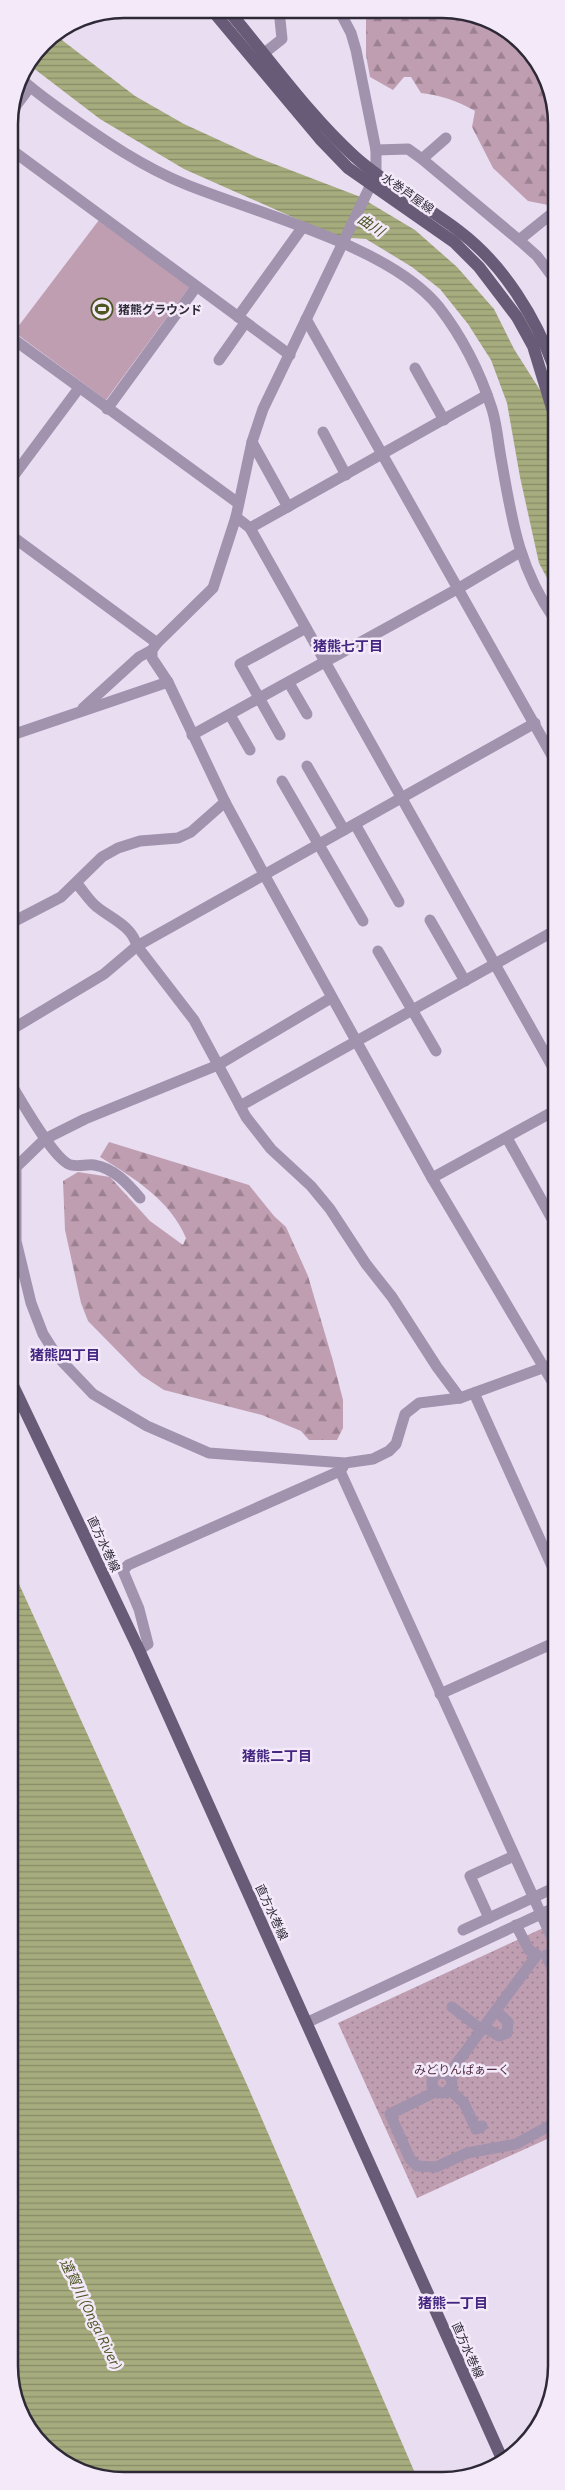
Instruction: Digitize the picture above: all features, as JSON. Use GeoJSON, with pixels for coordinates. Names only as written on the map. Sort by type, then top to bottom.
{"type":"FeatureCollection","features":[{"type":"Feature","properties":{"kind":"main road","name":"水巻芦屋線"},"geometry":{"type":"LineString","coordinates":[[220,18],[260,57]]}},
{"type":"Feature","properties":{"kind":"main road","name":"水巻芦屋線"},"geometry":{"type":"LineString","coordinates":[[233,18],[320,139],[348,168],[454,242],[479,266],[499,292],[533,346],[548,395]]}},
{"type":"Feature","properties":{"kind":"main road","name":"水巻芦屋線"},"geometry":{"type":"LineString","coordinates":[[372,185],[461,232],[489,260],[528,310],[548,351]]}},
{"type":"Feature","properties":{"kind":"main road","name":"直方水巻線"},"geometry":{"type":"LineString","coordinates":[[18,1397],[139,1650],[308,2022],[390,2212],[500,2455]]}},
{"type":"Feature","properties":{"kind":"street"},"geometry":{"type":"LineString","coordinates":[[260,57],[282,39],[280,18]]}},
{"type":"Feature","properties":{"kind":"street"},"geometry":{"type":"LineString","coordinates":[[80,711],[139,657],[154,647],[213,588],[236,517],[252,442],[263,409],[372,185],[376,150],[356,50],[351,33],[343,18]]}},
{"type":"Feature","properties":{"kind":"street"},"geometry":{"type":"LineString","coordinates":[[26,83],[99,137],[141,164],[184,184],[344,243],[401,274],[419,287],[438,306],[468,351],[479,372],[492,411],[520,552],[532,583],[548,608]]}},
{"type":"Feature","properties":{"kind":"street"},"geometry":{"type":"LineString","coordinates":[[20,100],[30,87]]}},
{"type":"Feature","properties":{"kind":"street"},"geometry":{"type":"LineString","coordinates":[[422,159],[446,138]]}},
{"type":"Feature","properties":{"kind":"street"},"geometry":{"type":"LineString","coordinates":[[376,150],[408,149],[519,240],[548,268]]}},
{"type":"Feature","properties":{"kind":"street"},"geometry":{"type":"LineString","coordinates":[[18,155],[290,355]]}},
{"type":"Feature","properties":{"kind":"street"},"geometry":{"type":"LineString","coordinates":[[519,240],[548,217]]}},
{"type":"Feature","properties":{"kind":"street"},"geometry":{"type":"LineString","coordinates":[[219,360],[242,320],[302,228]]}},
{"type":"Feature","properties":{"kind":"street"},"geometry":{"type":"LineString","coordinates":[[107,409],[196,287]]}},
{"type":"Feature","properties":{"kind":"street"},"geometry":{"type":"LineString","coordinates":[[306,319],[548,746]]}},
{"type":"Feature","properties":{"kind":"street"},"geometry":{"type":"LineString","coordinates":[[18,343],[238,503]]}},
{"type":"Feature","properties":{"kind":"street"},"geometry":{"type":"LineString","coordinates":[[415,368],[444,420]]}},
{"type":"Feature","properties":{"kind":"street"},"geometry":{"type":"LineString","coordinates":[[18,470],[79,388]]}},
{"type":"Feature","properties":{"kind":"street"},"geometry":{"type":"LineString","coordinates":[[250,528],[487,395]]}},
{"type":"Feature","properties":{"kind":"street"},"geometry":{"type":"LineString","coordinates":[[323,432],[346,475]]}},
{"type":"Feature","properties":{"kind":"street"},"geometry":{"type":"LineString","coordinates":[[252,442],[288,507]]}},
{"type":"Feature","properties":{"kind":"street"},"geometry":{"type":"LineString","coordinates":[[236,517],[250,528],[548,1057]]}},
{"type":"Feature","properties":{"kind":"street"},"geometry":{"type":"LineString","coordinates":[[18,541],[154,647]]}},
{"type":"Feature","properties":{"kind":"street"},"geometry":{"type":"LineString","coordinates":[[192,735],[459,588],[520,552]]}},
{"type":"Feature","properties":{"kind":"street"},"geometry":{"type":"LineString","coordinates":[[280,735],[240,664],[306,628]]}},
{"type":"Feature","properties":{"kind":"street"},"geometry":{"type":"LineString","coordinates":[[154,647],[152,658],[168,682],[225,802],[264,876],[432,1178],[547,1374]]}},
{"type":"Feature","properties":{"kind":"street"},"geometry":{"type":"LineString","coordinates":[[112,681],[117,692],[123,697]]}},
{"type":"Feature","properties":{"kind":"street"},"geometry":{"type":"LineString","coordinates":[[18,733],[168,682]]}},
{"type":"Feature","properties":{"kind":"street"},"geometry":{"type":"LineString","coordinates":[[289,682],[307,714]]}},
{"type":"Feature","properties":{"kind":"street"},"geometry":{"type":"LineString","coordinates":[[230,715],[250,750]]}},
{"type":"Feature","properties":{"kind":"street"},"geometry":{"type":"LineString","coordinates":[[18,1026],[104,974],[137,946],[535,723]]}},
{"type":"Feature","properties":{"kind":"street"},"geometry":{"type":"LineString","coordinates":[[307,766],[344,830]]}},
{"type":"Feature","properties":{"kind":"street"},"geometry":{"type":"LineString","coordinates":[[282,781],[363,921]]}},
{"type":"Feature","properties":{"kind":"street"},"geometry":{"type":"LineString","coordinates":[[18,919],[60,897],[102,857],[118,848],[140,841],[178,838],[191,832],[225,802]]}},
{"type":"Feature","properties":{"kind":"street"},"geometry":{"type":"LineString","coordinates":[[356,824],[398,902]]}},
{"type":"Feature","properties":{"kind":"street"},"geometry":{"type":"LineString","coordinates":[[76,883],[96,906],[116,919],[135,937],[137,946],[194,1020],[246,1117],[271,1149],[311,1186],[330,1209],[366,1264],[392,1297],[460,1398]]}},
{"type":"Feature","properties":{"kind":"street"},"geometry":{"type":"LineString","coordinates":[[430,920],[465,981]]}},
{"type":"Feature","properties":{"kind":"street"},"geometry":{"type":"LineString","coordinates":[[240,1106],[548,935]]}},
{"type":"Feature","properties":{"kind":"street"},"geometry":{"type":"LineString","coordinates":[[378,951],[436,1051]]}},
{"type":"Feature","properties":{"kind":"street"},"geometry":{"type":"LineString","coordinates":[[18,1165],[45,1139],[86,1119],[218,1065],[332,998]]}},
{"type":"Feature","properties":{"kind":"street"},"geometry":{"type":"LineString","coordinates":[[18,1096],[45,1139],[63,1160],[71,1165],[93,1164],[104,1167],[120,1177],[140,1198]]}},
{"type":"Feature","properties":{"kind":"street"},"geometry":{"type":"LineString","coordinates":[[432,1178],[548,1115]]}},
{"type":"Feature","properties":{"kind":"street"},"geometry":{"type":"LineString","coordinates":[[506,1138],[548,1211]]}},
{"type":"Feature","properties":{"kind":"street"},"geometry":{"type":"LineString","coordinates":[[18,1249],[31,1304],[43,1334],[57,1356],[93,1394],[147,1426],[209,1453],[342,1467]]}},
{"type":"Feature","properties":{"kind":"street"},"geometry":{"type":"LineString","coordinates":[[139,1650],[148,1644],[139,1609],[123,1571],[128,1565],[342,1467],[373,1459],[389,1451],[396,1444],[405,1414],[419,1403],[460,1398],[547,1367]]}},
{"type":"Feature","properties":{"kind":"street"},"geometry":{"type":"LineString","coordinates":[[474,1393],[547,1556]]}},
{"type":"Feature","properties":{"kind":"street"},"geometry":{"type":"LineString","coordinates":[[342,1467],[440,1694],[540,1915],[547,1945]]}},
{"type":"Feature","properties":{"kind":"street"},"geometry":{"type":"LineString","coordinates":[[440,1694],[547,1646]]}},
{"type":"Feature","properties":{"kind":"street"},"geometry":{"type":"LineString","coordinates":[[489,1918],[470,1876],[514,1856]]}},
{"type":"Feature","properties":{"kind":"street"},"geometry":{"type":"LineString","coordinates":[[463,1930],[547,1891]]}},
{"type":"Feature","properties":{"kind":"street"},"geometry":{"type":"LineString","coordinates":[[308,2022],[547,1912]]}},
{"type":"Feature","properties":{"kind":"street"},"geometry":{"type":"LineString","coordinates":[[516,1925],[529,1950],[547,1952]]}},
{"type":"Feature","properties":{"kind":"street"},"geometry":{"type":"LineString","coordinates":[[448,2075],[496,2011],[547,1954]]}},
{"type":"Feature","properties":{"kind":"street"},"geometry":{"type":"LineString","coordinates":[[452,2007],[483,2028],[499,2036],[507,2033],[508,2022],[496,2011]]}},
{"type":"Feature","properties":{"kind":"street"},"geometry":{"type":"LineString","coordinates":[[482,2126],[476,2129],[464,2102],[443,2090],[432,2084],[434,2078],[442,2073],[448,2075],[451,2080],[443,2090],[390,2114],[410,2159],[417,2166],[436,2167],[467,2153],[516,2144],[547,2127]]}},
{"type":"Feature","properties":{"kind":"green space"},"geometry":{"type":"Polygon","coordinates":[[[366,18],[448,18],[462,20],[488,28],[506,39],[530,65],[544,96],[548,124],[548,205],[528,201],[493,168],[472,127],[475,111],[449,99],[421,93],[411,77],[404,77],[393,90],[370,77],[366,55],[366,18]]]}},
{"type":"Feature","properties":{"kind":"green space","name":"猪熊グラウンド"},"geometry":{"type":"Polygon","coordinates":[[[99,220],[190,286],[106,400],[18,335],[18,327],[99,220]]]}},
{"type":"Feature","properties":{"kind":"green space"},"geometry":{"type":"Polygon","coordinates":[[[109,1142],[249,1185],[274,1216],[286,1227],[308,1276],[343,1400],[343,1428],[337,1440],[309,1440],[301,1431],[262,1415],[164,1390],[141,1375],[88,1321],[81,1303],[65,1230],[63,1181],[78,1172],[110,1177],[150,1221],[183,1245],[186,1238],[171,1212],[161,1201],[126,1173],[100,1157],[109,1142]]]}},
{"type":"Feature","properties":{"kind":"green space","name":"みどりんぱぁーく"},"geometry":{"type":"Polygon","coordinates":[[[543,1928],[547,1937],[547,2139],[417,2198],[338,2023],[543,1928]]]}},
{"type":"Feature","properties":{"kind":"water","name":"曲川"},"geometry":{"type":"Polygon","coordinates":[[[60,39],[135,96],[184,124],[256,157],[358,196],[415,230],[457,267],[494,309],[514,349],[545,398],[548,418],[548,579],[539,563],[520,477],[507,403],[491,360],[468,324],[440,289],[412,267],[366,239],[337,237],[184,169],[100,119],[33,68],[39,59],[60,39]]]}},
{"type":"Feature","properties":{"kind":"water","name":"遠賀川 (Onga River)"},"geometry":{"type":"Polygon","coordinates":[[[18,1582],[248,2087],[415,2472],[117,2472],[103,2470],[89,2467],[59,2451],[35,2425],[26,2407],[18,2380],[18,1582]]]}},
{"type":"Feature","properties":{"kind":"place","name":"猪熊グラウンド"},"geometry":{"type":"Point","coordinates":[102,309]}},
{"type":"Feature","properties":{"kind":"district","name":"猪熊七丁目"},"geometry":{"type":"Point","coordinates":[348,646]}},
{"type":"Feature","properties":{"kind":"district","name":"猪熊四丁目"},"geometry":{"type":"Point","coordinates":[65,1355]}},
{"type":"Feature","properties":{"kind":"district","name":"猪熊二丁目"},"geometry":{"type":"Point","coordinates":[277,1756]}},
{"type":"Feature","properties":{"kind":"district","name":"猪熊一丁目"},"geometry":{"type":"Point","coordinates":[453,2303]}}]}
